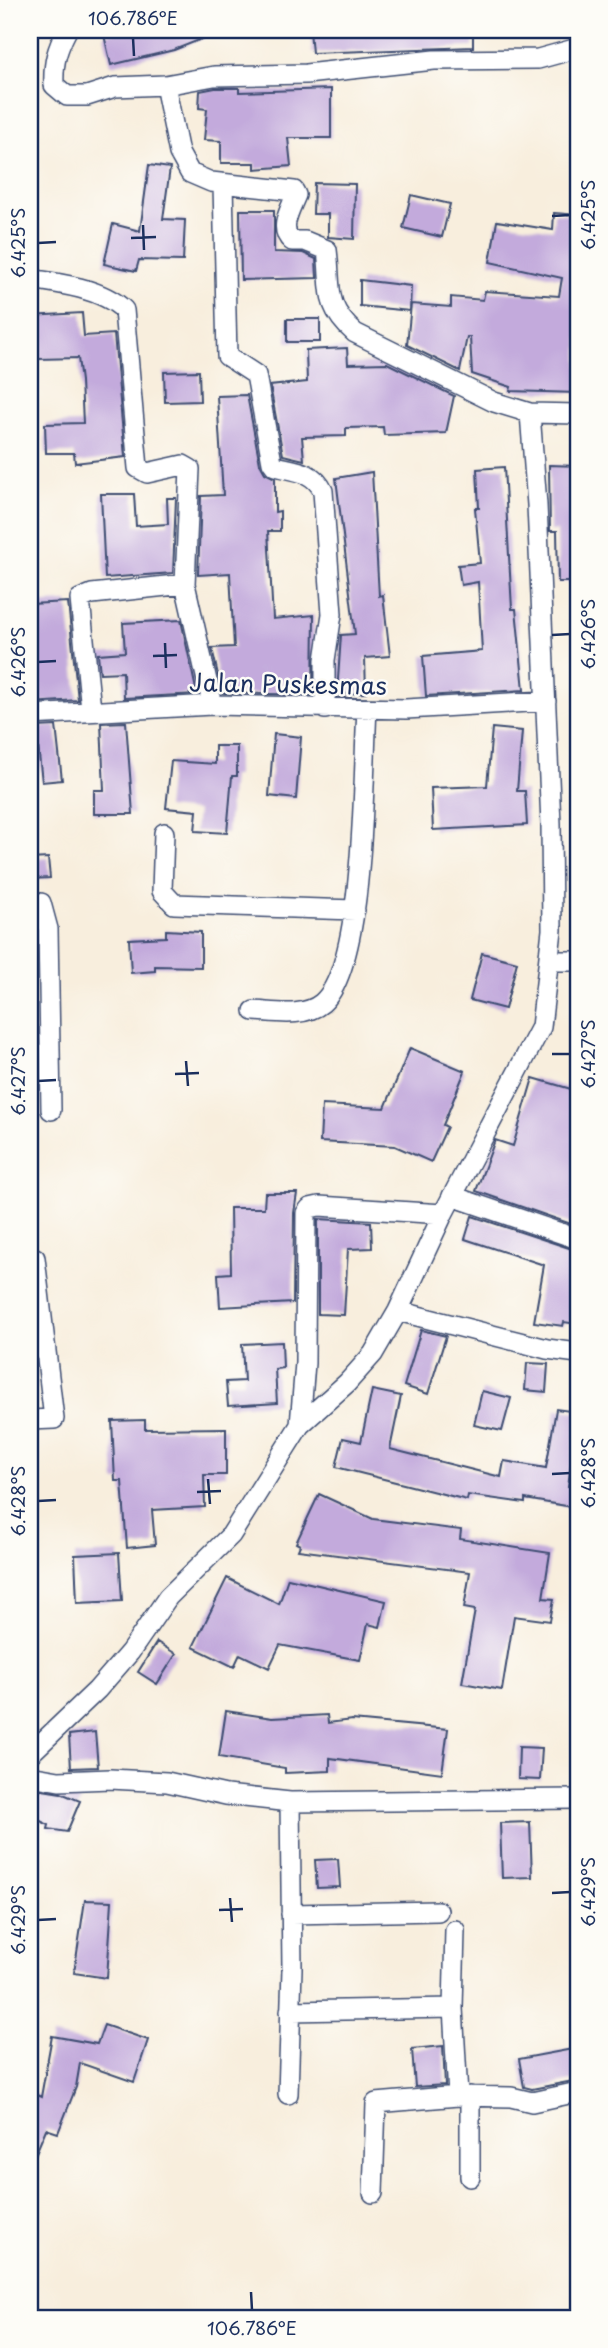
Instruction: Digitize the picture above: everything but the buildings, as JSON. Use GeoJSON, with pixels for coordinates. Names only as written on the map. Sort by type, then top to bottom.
{"type":"FeatureCollection","features":[{"type":"Feature","properties":{"kind":"street"},"geometry":{"type":"LineString","coordinates":[[67,30],[54,54],[53,76],[54,85],[67,96],[87,96],[129,86],[165,85],[214,76],[306,74],[434,60],[538,59],[578,48]]}},
{"type":"Feature","properties":{"kind":"street"},"geometry":{"type":"LineString","coordinates":[[165,85],[183,165],[201,180],[293,191],[296,195],[284,227],[287,236],[292,241],[305,241],[327,250],[331,306],[355,333],[494,402],[530,413],[578,414]]}},
{"type":"Feature","properties":{"kind":"street"},"geometry":{"type":"LineString","coordinates":[[223,184],[227,356],[256,375],[272,463],[309,474],[318,480],[323,491],[332,614],[325,660],[325,709]]}},
{"type":"Feature","properties":{"kind":"street"},"geometry":{"type":"LineString","coordinates":[[30,279],[90,292],[115,301],[124,310],[138,468],[147,473],[183,465],[190,469],[185,584],[210,694]]}},
{"type":"Feature","properties":{"kind":"street"},"geometry":{"type":"LineString","coordinates":[[30,1754],[97,1690],[130,1652],[168,1597],[231,1535],[300,1425],[347,1383],[373,1354],[398,1311],[447,1205],[541,1027],[549,961],[552,890],[537,505],[530,413]]}},
{"type":"Feature","properties":{"kind":"street"},"geometry":{"type":"LineString","coordinates":[[91,710],[80,599],[92,594],[185,584]]}},
{"type":"Feature","properties":{"kind":"street","name":"Jalan Puskesmas"},"geometry":{"type":"LineString","coordinates":[[30,715],[212,705],[367,709],[546,701]]}},
{"type":"Feature","properties":{"kind":"street"},"geometry":{"type":"LineString","coordinates":[[254,1011],[296,1013],[321,1004],[338,982],[355,910],[367,709]]}},
{"type":"Feature","properties":{"kind":"street"},"geometry":{"type":"LineString","coordinates":[[164,833],[162,891],[174,904],[355,910]]}},
{"type":"Feature","properties":{"kind":"street"},"geometry":{"type":"LineString","coordinates":[[30,901],[41,904],[48,929],[51,1110]]}},
{"type":"Feature","properties":{"kind":"street"},"geometry":{"type":"LineString","coordinates":[[549,961],[578,961]]}},
{"type":"Feature","properties":{"kind":"street"},"geometry":{"type":"LineString","coordinates":[[300,1425],[305,1363],[306,1213],[310,1208],[447,1205],[578,1239]]}},
{"type":"Feature","properties":{"kind":"street"},"geometry":{"type":"LineString","coordinates":[[30,1420],[54,1419],[35,1258]]}},
{"type":"Feature","properties":{"kind":"street"},"geometry":{"type":"LineString","coordinates":[[398,1311],[547,1349],[578,1353]]}},
{"type":"Feature","properties":{"kind":"street"},"geometry":{"type":"LineString","coordinates":[[30,1776],[58,1781],[110,1779],[167,1782],[226,1795],[290,1802],[578,1799]]}},
{"type":"Feature","properties":{"kind":"street"},"geometry":{"type":"LineString","coordinates":[[288,2094],[290,1802]]}},
{"type":"Feature","properties":{"kind":"street"},"geometry":{"type":"LineString","coordinates":[[291,1914],[438,1911]]}},
{"type":"Feature","properties":{"kind":"street"},"geometry":{"type":"LineString","coordinates":[[455,1930],[453,2008],[464,2096],[470,2177]]}},
{"type":"Feature","properties":{"kind":"street"},"geometry":{"type":"LineString","coordinates":[[290,2011],[453,2008]]}},
{"type":"Feature","properties":{"kind":"street"},"geometry":{"type":"LineString","coordinates":[[373,2193],[376,2103],[464,2096],[511,2097],[532,2102],[578,2092]]}}]}
